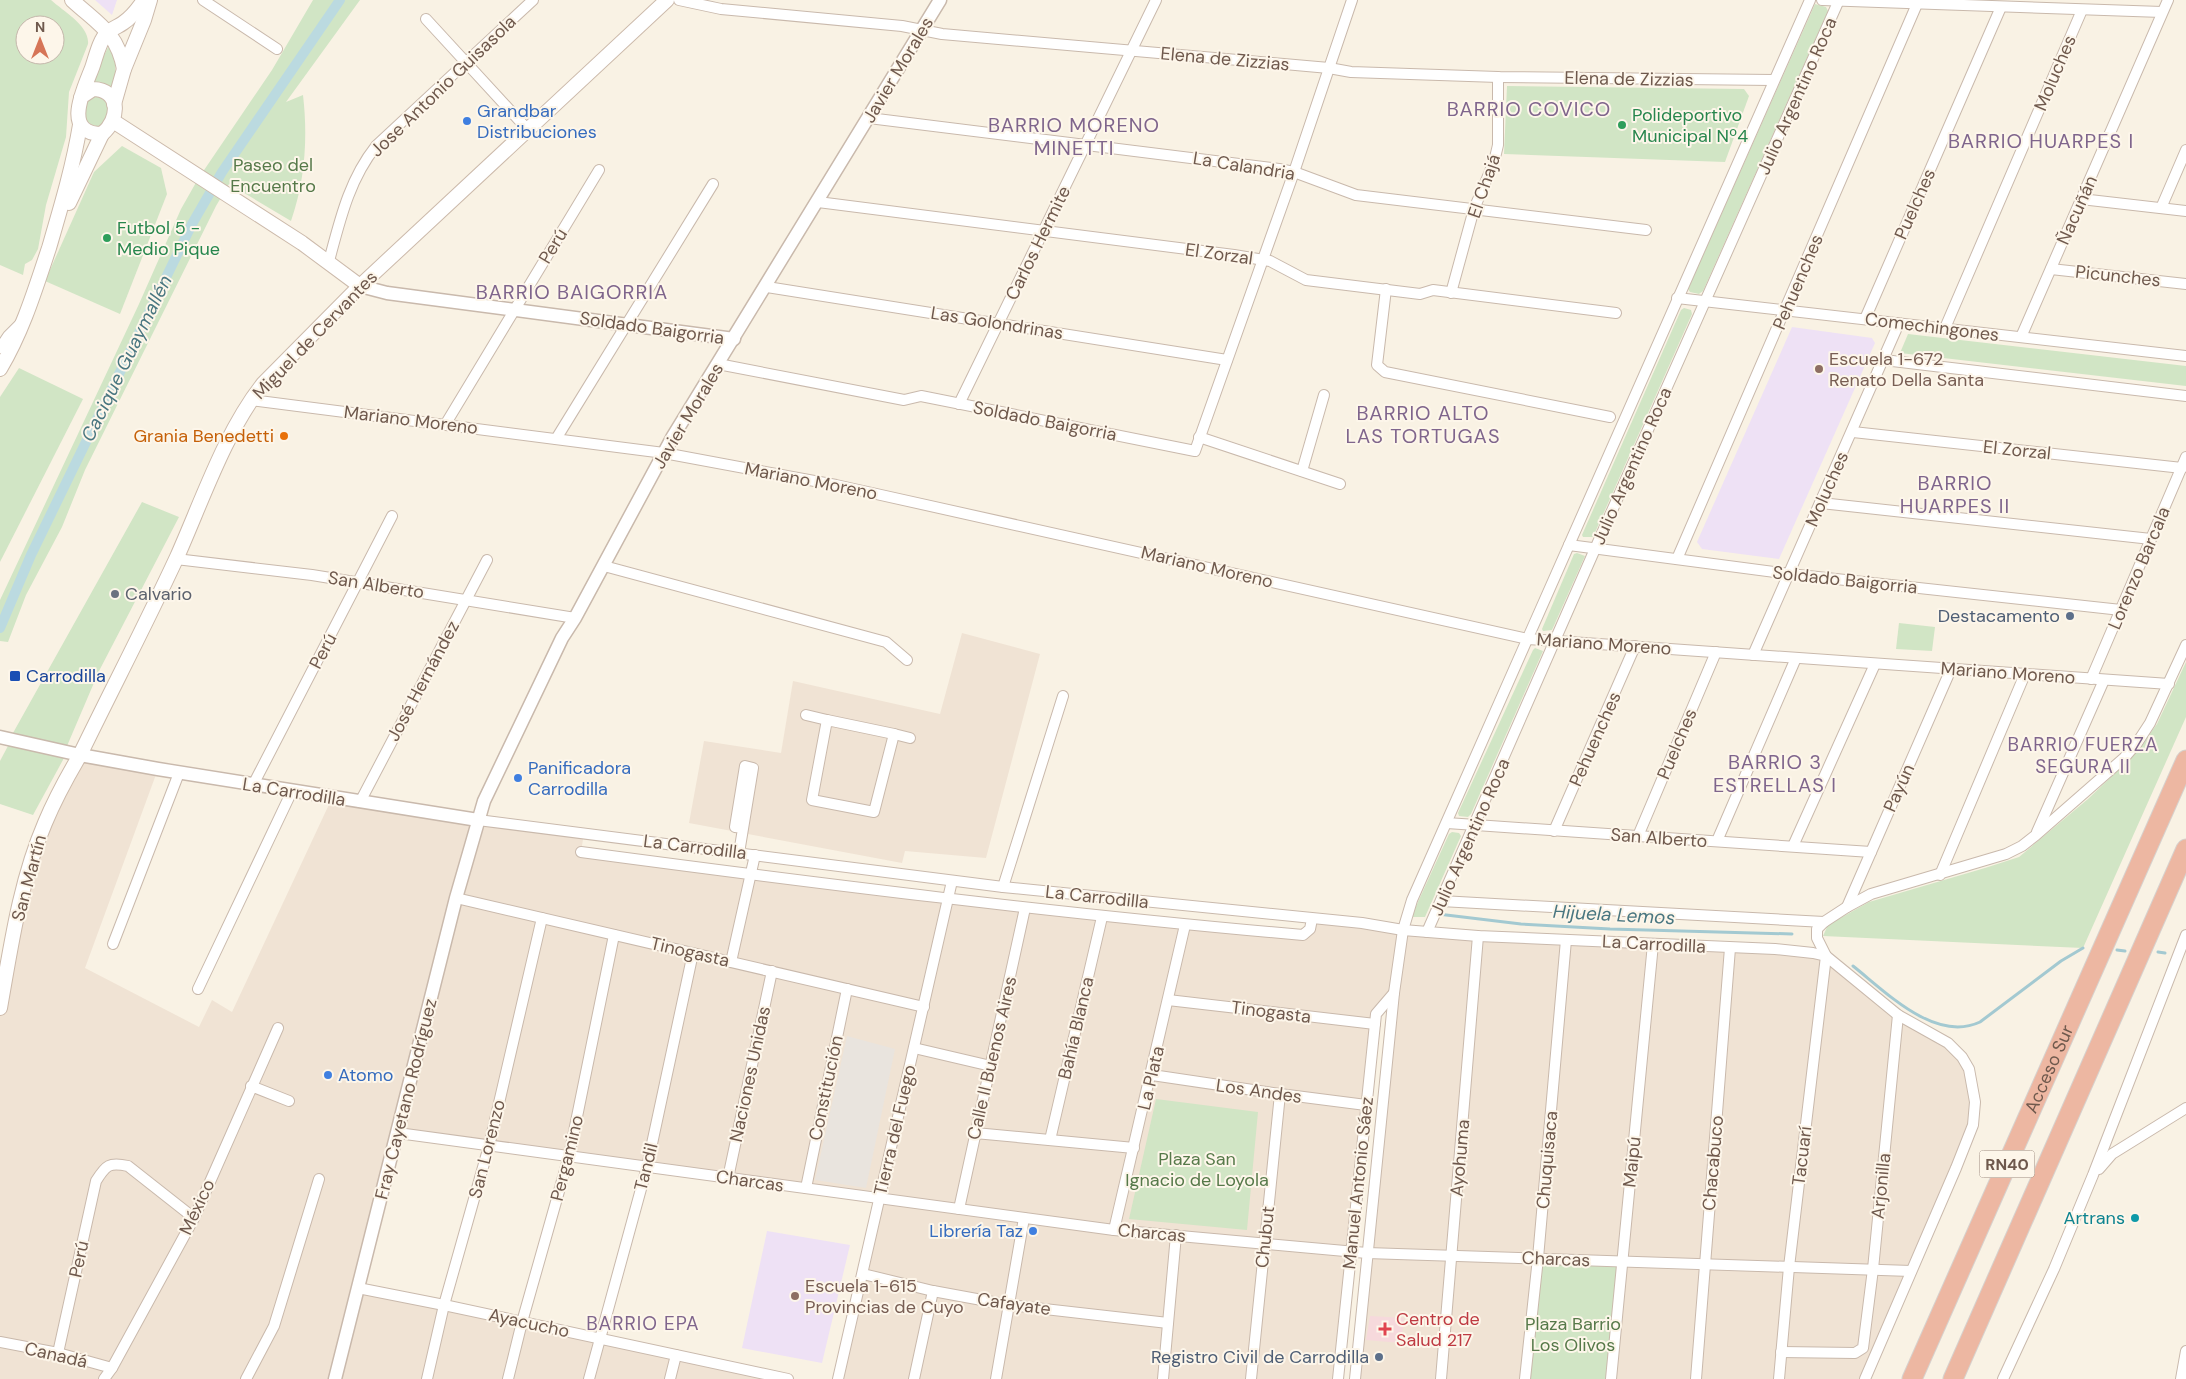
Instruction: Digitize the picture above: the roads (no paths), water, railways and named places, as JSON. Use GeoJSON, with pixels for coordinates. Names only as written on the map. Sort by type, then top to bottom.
{"type":"FeatureCollection","features":[{"type":"Feature","properties":{"kind":"highway","name":"Acceso Sur"},"geometry":{"type":"LineString","coordinates":[[1912,1379],[2186,760]]}},
{"type":"Feature","properties":{"kind":"highway","name":"Acceso Sur"},"geometry":{"type":"LineString","coordinates":[[1953,1379],[2186,849]]}},
{"type":"Feature","properties":{"kind":"main road"},"geometry":{"type":"LineString","coordinates":[[72,0],[115,40],[121,51],[124,69]]}},
{"type":"Feature","properties":{"kind":"main road"},"geometry":{"type":"LineString","coordinates":[[0,369],[26,318],[51,239],[68,184],[80,125],[78,116],[82,98],[101,43],[108,32],[130,17],[144,0]]}},
{"type":"Feature","properties":{"kind":"main road"},"geometry":{"type":"LineString","coordinates":[[51,239],[102,134],[113,121],[114,104],[124,69],[150,0]]}},
{"type":"Feature","properties":{"kind":"main road","name":"Miguel de Cervantes"},"geometry":{"type":"LineString","coordinates":[[80,755],[176,558],[233,431],[251,400],[263,384],[360,286],[667,0]]}},
{"type":"Feature","properties":{"kind":"main road"},"geometry":{"type":"LineString","coordinates":[[82,98],[94,89],[100,89],[110,94],[114,104]]}},
{"type":"Feature","properties":{"kind":"main road","name":"Soldado Baigorria"},"geometry":{"type":"LineString","coordinates":[[113,121],[329,261],[360,286]]}},
{"type":"Feature","properties":{"kind":"main road"},"geometry":{"type":"LineString","coordinates":[[80,125],[89,132],[102,134]]}},
{"type":"Feature","properties":{"kind":"main road","name":"San Martín"},"geometry":{"type":"LineString","coordinates":[[0,1008],[24,890],[37,843],[55,800],[80,755]]}},
{"type":"Feature","properties":{"kind":"street"},"geometry":{"type":"LineString","coordinates":[[202,0],[277,49]]}},
{"type":"Feature","properties":{"kind":"street","name":"Jose Antonio Guisasola"},"geometry":{"type":"LineString","coordinates":[[329,261],[348,193],[367,158],[376,146],[533,0]]}},
{"type":"Feature","properties":{"kind":"street","name":"Elena de Zizzias"},"geometry":{"type":"LineString","coordinates":[[679,0],[721,9],[922,30],[942,34],[1329,68],[1351,72],[1498,77],[1773,80]]}},
{"type":"Feature","properties":{"kind":"street","name":"Javier Morales"},"geometry":{"type":"LineString","coordinates":[[478,820],[498,771],[562,638],[604,566],[664,453],[767,287],[940,0]]}},
{"type":"Feature","properties":{"kind":"street","name":"Carlos Hermite"},"geometry":{"type":"LineString","coordinates":[[959,404],[1156,0]]}},
{"type":"Feature","properties":{"kind":"street"},"geometry":{"type":"LineString","coordinates":[[1340,484],[1199,436],[1294,172],[1352,0]]}},
{"type":"Feature","properties":{"kind":"street","name":"Julio Argentino Roca"},"geometry":{"type":"LineString","coordinates":[[1403,930],[1412,900],[1810,0]]}},
{"type":"Feature","properties":{"kind":"street"},"geometry":{"type":"LineString","coordinates":[[1822,0],[2162,12]]}},
{"type":"Feature","properties":{"kind":"street","name":"Julio Argentino Roca"},"geometry":{"type":"LineString","coordinates":[[1427,932],[1839,0]]}},
{"type":"Feature","properties":{"kind":"street","name":"Ñacuñán"},"geometry":{"type":"LineString","coordinates":[[2021,337],[2168,0]]}},
{"type":"Feature","properties":{"kind":"street","name":"Pehuenches"},"geometry":{"type":"LineString","coordinates":[[1677,559],[1917,4]]}},
{"type":"Feature","properties":{"kind":"street","name":"Puelches"},"geometry":{"type":"LineString","coordinates":[[1865,319],[2001,7]]}},
{"type":"Feature","properties":{"kind":"street","name":"Moluches"},"geometry":{"type":"LineString","coordinates":[[1945,328],[2082,10]]}},
{"type":"Feature","properties":{"kind":"street"},"geometry":{"type":"LineString","coordinates":[[426,18],[528,130]]}},
{"type":"Feature","properties":{"kind":"street","name":"El Chajá"},"geometry":{"type":"LineString","coordinates":[[1451,293],[1474,209],[1494,162],[1498,145],[1498,77]]}},
{"type":"Feature","properties":{"kind":"street","name":"La Calandria"},"geometry":{"type":"LineString","coordinates":[[869,118],[1294,172],[1356,195],[1646,230]]}},
{"type":"Feature","properties":{"kind":"street"},"geometry":{"type":"LineString","coordinates":[[2161,208],[2186,150]]}},
{"type":"Feature","properties":{"kind":"street","name":"Perú"},"geometry":{"type":"LineString","coordinates":[[445,425],[599,170]]}},
{"type":"Feature","properties":{"kind":"street"},"geometry":{"type":"LineString","coordinates":[[556,439],[714,184]]}},
{"type":"Feature","properties":{"kind":"street"},"geometry":{"type":"LineString","coordinates":[[2082,199],[2186,211]]}},
{"type":"Feature","properties":{"kind":"street","name":"El Zorzal"},"geometry":{"type":"LineString","coordinates":[[818,202],[1270,261],[1306,280],[1420,294],[1432,290],[1616,313]]}},
{"type":"Feature","properties":{"kind":"street","name":"Picunches"},"geometry":{"type":"LineString","coordinates":[[2051,269],[2186,284]]}},
{"type":"Feature","properties":{"kind":"street","name":"Soldado Baigorria"},"geometry":{"type":"LineString","coordinates":[[360,286],[387,292],[514,310],[734,339]]}},
{"type":"Feature","properties":{"kind":"street","name":"Las Golondrinas"},"geometry":{"type":"LineString","coordinates":[[767,287],[1227,360]]}},
{"type":"Feature","properties":{"kind":"street"},"geometry":{"type":"LineString","coordinates":[[1386,289],[1377,365],[1385,372],[1610,417]]}},
{"type":"Feature","properties":{"kind":"street","name":"Comechingones"},"geometry":{"type":"LineString","coordinates":[[1677,298],[2186,356]]}},
{"type":"Feature","properties":{"kind":"street"},"geometry":{"type":"LineString","coordinates":[[0,348],[8,336],[26,318]]}},
{"type":"Feature","properties":{"kind":"street","name":"Moluches"},"geometry":{"type":"LineString","coordinates":[[1753,655],[1853,432],[1899,323]]}},
{"type":"Feature","properties":{"kind":"street"},"geometry":{"type":"LineString","coordinates":[[1884,360],[2186,396]]}},
{"type":"Feature","properties":{"kind":"street","name":"Soldado Baigorria"},"geometry":{"type":"LineString","coordinates":[[718,364],[904,400],[921,396],[1195,451],[1199,436]]}},
{"type":"Feature","properties":{"kind":"street"},"geometry":{"type":"LineString","coordinates":[[1302,471],[1324,396]]}},
{"type":"Feature","properties":{"kind":"street","name":"Mariano Moreno"},"geometry":{"type":"LineString","coordinates":[[251,400],[664,453],[836,485],[961,511],[1528,639],[2169,684]]}},
{"type":"Feature","properties":{"kind":"street","name":"El Zorzal"},"geometry":{"type":"LineString","coordinates":[[1853,432],[2182,468]]}},
{"type":"Feature","properties":{"kind":"street","name":"Lorenzo Barcala"},"geometry":{"type":"LineString","coordinates":[[2092,679],[2186,457]]}},
{"type":"Feature","properties":{"kind":"street"},"geometry":{"type":"LineString","coordinates":[[1821,503],[2151,539]]}},
{"type":"Feature","properties":{"kind":"street","name":"Perú"},"geometry":{"type":"LineString","coordinates":[[253,785],[392,516]]}},
{"type":"Feature","properties":{"kind":"street","name":"Soldado Baigorria"},"geometry":{"type":"LineString","coordinates":[[1569,545],[1790,574],[2121,610]]}},
{"type":"Feature","properties":{"kind":"street","name":"San Alberto"},"geometry":{"type":"LineString","coordinates":[[176,558],[359,583],[575,618]]}},
{"type":"Feature","properties":{"kind":"street","name":"José Hernández"},"geometry":{"type":"LineString","coordinates":[[360,802],[487,560]]}},
{"type":"Feature","properties":{"kind":"street"},"geometry":{"type":"LineString","coordinates":[[604,566],[886,642],[907,660]]}},
{"type":"Feature","properties":{"kind":"street"},"geometry":{"type":"LineString","coordinates":[[1864,1379],[1956,1168],[1973,1125],[1975,1102],[1972,1082],[1962,1057],[1948,1043],[1898,1015],[1826,956],[1816,935],[1817,929],[1824,922],[1847,907],[1871,894],[1940,875],[2006,854],[2022,846],[2130,750],[2150,723],[2186,645]]}},
{"type":"Feature","properties":{"kind":"street","name":"Pehuenches"},"geometry":{"type":"LineString","coordinates":[[1554,831],[1635,646]]}},
{"type":"Feature","properties":{"kind":"street","name":"Puelches"},"geometry":{"type":"LineString","coordinates":[[1638,836],[1716,652]]}},
{"type":"Feature","properties":{"kind":"street"},"geometry":{"type":"LineString","coordinates":[[1717,842],[1796,658]]}},
{"type":"Feature","properties":{"kind":"street"},"geometry":{"type":"LineString","coordinates":[[1793,846],[1875,664]]}},
{"type":"Feature","properties":{"kind":"street","name":"Payún"},"geometry":{"type":"LineString","coordinates":[[1847,907],[1951,669]]}},
{"type":"Feature","properties":{"kind":"street"},"geometry":{"type":"LineString","coordinates":[[1940,875],[2025,674]]}},
{"type":"Feature","properties":{"kind":"street"},"geometry":{"type":"LineString","coordinates":[[2036,835],[2104,680]]}},
{"type":"Feature","properties":{"kind":"street"},"geometry":{"type":"LineString","coordinates":[[1003,887],[1063,696]]}},
{"type":"Feature","properties":{"kind":"street"},"geometry":{"type":"LineString","coordinates":[[806,715],[910,738]]}},
{"type":"Feature","properties":{"kind":"street"},"geometry":{"type":"LineString","coordinates":[[827,720],[812,800],[874,812],[894,734]]}},
{"type":"Feature","properties":{"kind":"street","name":"La Carrodilla"},"geometry":{"type":"LineString","coordinates":[[0,737],[80,755],[178,773],[478,820],[740,852],[952,881],[1362,923],[1403,930],[1478,936],[1775,949],[1826,956]]}},
{"type":"Feature","properties":{"kind":"street"},"geometry":{"type":"LineString","coordinates":[[740,852],[753,768],[745,766],[735,827],[743,828]]}},
{"type":"Feature","properties":{"kind":"street"},"geometry":{"type":"LineString","coordinates":[[113,944],[178,773]]}},
{"type":"Feature","properties":{"kind":"street"},"geometry":{"type":"LineString","coordinates":[[198,989],[292,791]]}},
{"type":"Feature","properties":{"kind":"street","name":"Fray Cayetano Rodríguez"},"geometry":{"type":"LineString","coordinates":[[336,1379],[456,898],[478,820]]}},
{"type":"Feature","properties":{"kind":"street","name":"San Alberto"},"geometry":{"type":"LineString","coordinates":[[1447,823],[1871,852]]}},
{"type":"Feature","properties":{"kind":"street","name":"La Carrodilla"},"geometry":{"type":"LineString","coordinates":[[581,852],[948,900],[1302,936],[1310,929],[1312,918]]}},
{"type":"Feature","properties":{"kind":"street"},"geometry":{"type":"LineString","coordinates":[[731,962],[755,855]]}},
{"type":"Feature","properties":{"kind":"street","name":"Tierra del Fuego"},"geometry":{"type":"LineString","coordinates":[[838,1379],[952,881]]}},
{"type":"Feature","properties":{"kind":"street","name":"Tinogasta"},"geometry":{"type":"LineString","coordinates":[[456,898],[924,1006]]}},
{"type":"Feature","properties":{"kind":"street","name":"La Carrodilla"},"geometry":{"type":"LineString","coordinates":[[1440,901],[1824,922]]}},
{"type":"Feature","properties":{"kind":"street","name":"Calle II Buenos Aires"},"geometry":{"type":"LineString","coordinates":[[959,1209],[1025,908]]}},
{"type":"Feature","properties":{"kind":"street","name":"Bahía Blanca"},"geometry":{"type":"LineString","coordinates":[[1050,1140],[1102,917]]}},
{"type":"Feature","properties":{"kind":"street","name":"San Lorenzo"},"geometry":{"type":"LineString","coordinates":[[427,1379],[444,1305],[489,1146],[542,918]]}},
{"type":"Feature","properties":{"kind":"street","name":"La Plata"},"geometry":{"type":"LineString","coordinates":[[1114,1230],[1152,1075],[1185,925]]}},
{"type":"Feature","properties":{"kind":"street","name":"Manuel Antonio Sáez"},"geometry":{"type":"LineString","coordinates":[[1355,1379],[1394,993],[1403,930]]}},
{"type":"Feature","properties":{"kind":"street","name":"Pergamino"},"geometry":{"type":"LineString","coordinates":[[508,1379],[522,1322],[569,1156],[614,935]]}},
{"type":"Feature","properties":{"kind":"street"},"geometry":{"type":"LineString","coordinates":[[2003,1379],[2054,1269],[2093,1175],[2186,935]]}},
{"type":"Feature","properties":{"kind":"street","name":"Ayohuma"},"geometry":{"type":"LineString","coordinates":[[1441,1379],[1478,936]]}},
{"type":"Feature","properties":{"kind":"street","name":"Chuquisaca"},"geometry":{"type":"LineString","coordinates":[[1525,1379],[1538,1258],[1566,940]]}},
{"type":"Feature","properties":{"kind":"street","name":"Maipú"},"geometry":{"type":"LineString","coordinates":[[1611,1379],[1654,944]]}},
{"type":"Feature","properties":{"kind":"street","name":"Chacabuco"},"geometry":{"type":"LineString","coordinates":[[1696,1379],[1730,948]]}},
{"type":"Feature","properties":{"kind":"street","name":"Tandil"},"geometry":{"type":"LineString","coordinates":[[589,1379],[647,1167],[693,953]]}},
{"type":"Feature","properties":{"kind":"street","name":"Tacuarí"},"geometry":{"type":"LineString","coordinates":[[1779,1379],[1789,1267],[1826,956]]}},
{"type":"Feature","properties":{"kind":"street","name":"Naciones Unidas"},"geometry":{"type":"LineString","coordinates":[[728,1178],[772,971]]}},
{"type":"Feature","properties":{"kind":"street","name":"Constitución"},"geometry":{"type":"LineString","coordinates":[[806,1188],[847,989]]}},
{"type":"Feature","properties":{"kind":"street","name":"Manuel Antonio Sáez"},"geometry":{"type":"LineString","coordinates":[[1338,1379],[1375,1024],[1378,1010],[1394,993]]}},
{"type":"Feature","properties":{"kind":"street","name":"Tinogasta"},"geometry":{"type":"LineString","coordinates":[[1168,1000],[1375,1024]]}},
{"type":"Feature","properties":{"kind":"street","name":"Arjonilla"},"geometry":{"type":"LineString","coordinates":[[1781,1352],[1855,1353],[1863,1348],[1873,1269],[1898,1015]]}},
{"type":"Feature","properties":{"kind":"street","name":"México"},"geometry":{"type":"LineString","coordinates":[[104,1379],[112,1368],[194,1218],[278,1028]]}},
{"type":"Feature","properties":{"kind":"street"},"geometry":{"type":"LineString","coordinates":[[914,1048],[991,1066]]}},
{"type":"Feature","properties":{"kind":"street","name":"Los Andes"},"geometry":{"type":"LineString","coordinates":[[1152,1075],[1366,1105]]}},
{"type":"Feature","properties":{"kind":"street"},"geometry":{"type":"LineString","coordinates":[[251,1086],[289,1101]]}},
{"type":"Feature","properties":{"kind":"street","name":"Chubut"},"geometry":{"type":"LineString","coordinates":[[1251,1379],[1280,1094]]}},
{"type":"Feature","properties":{"kind":"street"},"geometry":{"type":"LineString","coordinates":[[2093,1175],[2112,1154],[2186,1108]]}},
{"type":"Feature","properties":{"kind":"street","name":"Charcas"},"geometry":{"type":"LineString","coordinates":[[398,1133],[1114,1230],[1264,1244],[1367,1253],[1911,1271]]}},
{"type":"Feature","properties":{"kind":"street"},"geometry":{"type":"LineString","coordinates":[[975,1133],[1134,1148]]}},
{"type":"Feature","properties":{"kind":"street","name":"Perú"},"geometry":{"type":"LineString","coordinates":[[58,1353],[96,1181],[104,1167],[115,1163],[128,1166],[194,1218]]}},
{"type":"Feature","properties":{"kind":"street"},"geometry":{"type":"LineString","coordinates":[[246,1379],[274,1326],[319,1179]]}},
{"type":"Feature","properties":{"kind":"street"},"geometry":{"type":"LineString","coordinates":[[996,1379],[1024,1218]]}},
{"type":"Feature","properties":{"kind":"street"},"geometry":{"type":"LineString","coordinates":[[1163,1379],[1176,1235]]}},
{"type":"Feature","properties":{"kind":"street","name":"Cafayate"},"geometry":{"type":"LineString","coordinates":[[862,1274],[933,1291],[1009,1305],[1168,1323]]}},
{"type":"Feature","properties":{"kind":"street","name":"Ayacucho"},"geometry":{"type":"LineString","coordinates":[[358,1288],[676,1356],[756,1376],[788,1379]]}},
{"type":"Feature","properties":{"kind":"street"},"geometry":{"type":"LineString","coordinates":[[914,1379],[933,1291]]}},
{"type":"Feature","properties":{"kind":"street","name":"Canadá"},"geometry":{"type":"LineString","coordinates":[[0,1342],[58,1353],[112,1368]]}},
{"type":"Feature","properties":{"kind":"street"},"geometry":{"type":"LineString","coordinates":[[2183,1375],[2186,1351]]}},
{"type":"Feature","properties":{"kind":"street"},"geometry":{"type":"LineString","coordinates":[[670,1379],[676,1356]]}},
{"type":"Feature","properties":{"kind":"waterway","name":"Cacique Guaymallén"},"geometry":{"type":"LineString","coordinates":[[0,628],[31,555],[192,224],[222,172],[340,0]]}},
{"type":"Feature","properties":{"kind":"waterway","name":"Hijuela Lemos"},"geometry":{"type":"LineString","coordinates":[[1438,914],[1521,924],[1610,929],[1792,934]]}},
{"type":"Feature","properties":{"kind":"waterway","name":"Hijuela Lemos"},"geometry":{"type":"LineString","coordinates":[[1853,966],[1912,1012],[1946,1026],[1963,1027],[1980,1022],[2061,961],[2083,948]]}},
{"type":"Feature","properties":{"kind":"waterway","name":"Hijuela Lemos"},"geometry":{"type":"LineString","coordinates":[[2117,950],[2125,951]]}},
{"type":"Feature","properties":{"kind":"waterway","name":"Hijuela Lemos"},"geometry":{"type":"LineString","coordinates":[[2158,952],[2165,953]]}},
{"type":"Feature","properties":{"kind":"place","name":"Grandbar Distribuciones"},"geometry":{"type":"Point","coordinates":[467,121]}},
{"type":"Feature","properties":{"kind":"place","name":"Polideportivo Municipal Nº4"},"geometry":{"type":"Point","coordinates":[1622,125]}},
{"type":"Feature","properties":{"kind":"place","name":"Futbol 5 - Medio Pique"},"geometry":{"type":"Point","coordinates":[107,238]}},
{"type":"Feature","properties":{"kind":"place","name":"Escuela 1-672 Renato Della Santa"},"geometry":{"type":"Point","coordinates":[1819,369]}},
{"type":"Feature","properties":{"kind":"place","name":"Grania Benedetti"},"geometry":{"type":"Point","coordinates":[284,436]}},
{"type":"Feature","properties":{"kind":"place","name":"Calvario"},"geometry":{"type":"Point","coordinates":[115,594]}},
{"type":"Feature","properties":{"kind":"place","name":"Destacamento"},"geometry":{"type":"Point","coordinates":[2070,616]}},
{"type":"Feature","properties":{"kind":"place","name":"Carrodilla"},"geometry":{"type":"Point","coordinates":[15,676]}},
{"type":"Feature","properties":{"kind":"place","name":"Panificadora Carrodilla"},"geometry":{"type":"Point","coordinates":[518,778]}},
{"type":"Feature","properties":{"kind":"place","name":"Atomo"},"geometry":{"type":"Point","coordinates":[328,1075]}},
{"type":"Feature","properties":{"kind":"place","name":"Artrans"},"geometry":{"type":"Point","coordinates":[2135,1218]}},
{"type":"Feature","properties":{"kind":"place","name":"Librería Taz"},"geometry":{"type":"Point","coordinates":[1033,1231]}},
{"type":"Feature","properties":{"kind":"place","name":"Escuela 1-615 Provincias de Cuyo"},"geometry":{"type":"Point","coordinates":[795,1296]}},
{"type":"Feature","properties":{"kind":"place","name":"Centro de Salud 217"},"geometry":{"type":"Point","coordinates":[1385,1329]}},
{"type":"Feature","properties":{"kind":"place","name":"Registro Civil de Carrodilla"},"geometry":{"type":"Point","coordinates":[1379,1357]}},
{"type":"Feature","properties":{"kind":"district","name":"BARRIO COVICO"},"geometry":{"type":"Point","coordinates":[1529,109]}},
{"type":"Feature","properties":{"kind":"district","name":"BARRIO MORENO MINETTI"},"geometry":{"type":"Point","coordinates":[1074,136]}},
{"type":"Feature","properties":{"kind":"district","name":"BARRIO HUARPES I"},"geometry":{"type":"Point","coordinates":[2041,141]}},
{"type":"Feature","properties":{"kind":"district","name":"BARRIO BAIGORRIA"},"geometry":{"type":"Point","coordinates":[572,292]}},
{"type":"Feature","properties":{"kind":"district","name":"BARRIO ALTO LAS TORTUGAS"},"geometry":{"type":"Point","coordinates":[1423,424]}},
{"type":"Feature","properties":{"kind":"district","name":"BARRIO HUARPES II"},"geometry":{"type":"Point","coordinates":[1955,494]}},
{"type":"Feature","properties":{"kind":"district","name":"BARRIO FUERZA SEGURA II"},"geometry":{"type":"Point","coordinates":[2083,755]}},
{"type":"Feature","properties":{"kind":"district","name":"BARRIO 3 ESTRELLAS I"},"geometry":{"type":"Point","coordinates":[1775,774]}},
{"type":"Feature","properties":{"kind":"district","name":"BARRIO EPA"},"geometry":{"type":"Point","coordinates":[643,1323]}},
{"type":"Feature","properties":{"kind":"park label","name":"Paseo del Encuentro"},"geometry":{"type":"Point","coordinates":[273,175]}},
{"type":"Feature","properties":{"kind":"park label","name":"Plaza San Ignacio de Loyola"},"geometry":{"type":"Point","coordinates":[1197,1169]}},
{"type":"Feature","properties":{"kind":"park label","name":"Plaza Barrio Los Olivos"},"geometry":{"type":"Point","coordinates":[1573,1334]}}]}
